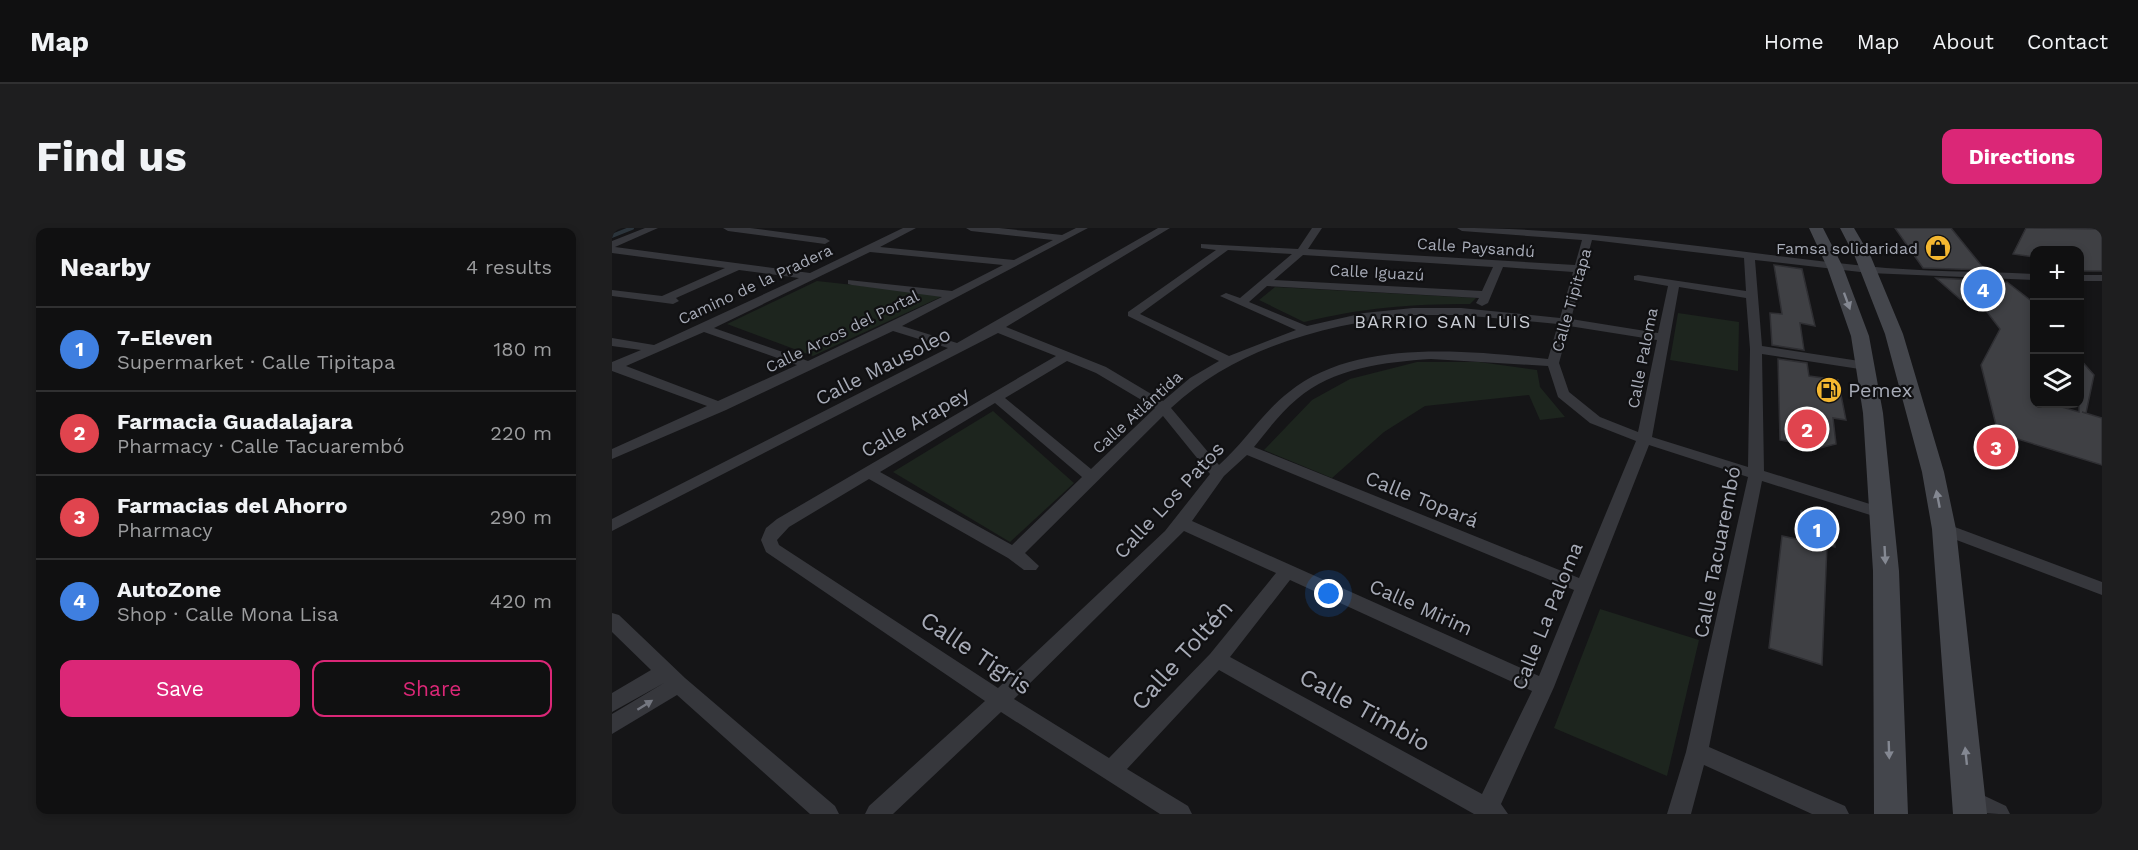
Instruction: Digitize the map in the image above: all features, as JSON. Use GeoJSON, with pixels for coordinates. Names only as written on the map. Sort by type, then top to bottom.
{"type":"FeatureCollection","features":[{"type":"Feature","properties":{"kind":"main road"},"geometry":{"type":"LineString","coordinates":[[1816,228],[1835,267],[1860,336],[1866,366],[1883,514],[1891,814]]}},
{"type":"Feature","properties":{"kind":"main road"},"geometry":{"type":"LineString","coordinates":[[1847,228],[1869,270],[1900,353],[1933,472],[1944,529],[1970,807]]}},
{"type":"Feature","properties":{"kind":"street"},"geometry":{"type":"LineString","coordinates":[[612,245],[653,228]]}},
{"type":"Feature","properties":{"kind":"street"},"geometry":{"type":"LineString","coordinates":[[728,228],[825,242]]}},
{"type":"Feature","properties":{"kind":"street"},"geometry":{"type":"LineString","coordinates":[[803,238],[825,228]]}},
{"type":"Feature","properties":{"kind":"street","name":"Camino de la Pradera"},"geometry":{"type":"LineString","coordinates":[[613,366],[704,328],[911,228]]}},
{"type":"Feature","properties":{"kind":"street"},"geometry":{"type":"LineString","coordinates":[[971,228],[1065,238]]}},
{"type":"Feature","properties":{"kind":"street","name":"Calle Arcos del Portal"},"geometry":{"type":"LineString","coordinates":[[614,453],[811,366],[892,327],[1083,228]]}},
{"type":"Feature","properties":{"kind":"street","name":"Calle Mausoleo"},"geometry":{"type":"LineString","coordinates":[[612,526],[997,328],[1165,228]]}},
{"type":"Feature","properties":{"kind":"street"},"geometry":{"type":"LineString","coordinates":[[1242,302],[1302,251],[1317,228]]}},
{"type":"Feature","properties":{"kind":"street"},"geometry":{"type":"LineString","coordinates":[[1462,228],[1588,237],[1869,270],[2030,277]]}},
{"type":"Feature","properties":{"kind":"street","name":"Calle Tipitapa"},"geometry":{"type":"LineString","coordinates":[[1553,363],[1581,269],[1588,237]]}},
{"type":"Feature","properties":{"kind":"street","name":"Calle Paysandú"},"geometry":{"type":"LineString","coordinates":[[1204,246],[1581,269]]}},
{"type":"Feature","properties":{"kind":"street"},"geometry":{"type":"LineString","coordinates":[[1225,248],[1132,314],[1229,361]]}},
{"type":"Feature","properties":{"kind":"street"},"geometry":{"type":"LineString","coordinates":[[870,249],[1016,263]]}},
{"type":"Feature","properties":{"kind":"street"},"geometry":{"type":"LineString","coordinates":[[612,250],[812,277]]}},
{"type":"Feature","properties":{"kind":"street","name":"Calle Tacuarembó"},"geometry":{"type":"LineString","coordinates":[[1679,814],[1697,752],[1756,475],[1756,349],[1749,256]]}},
{"type":"Feature","properties":{"kind":"street"},"geometry":{"type":"LineString","coordinates":[[1479,311],[1484,295],[1500,263]]}},
{"type":"Feature","properties":{"kind":"street"},"geometry":{"type":"LineString","coordinates":[[663,300],[737,267]]}},
{"type":"Feature","properties":{"kind":"street"},"geometry":{"type":"LineString","coordinates":[[1638,278],[1752,295]]}},
{"type":"Feature","properties":{"kind":"street"},"geometry":{"type":"LineString","coordinates":[[2084,278],[2102,278]]}},
{"type":"Feature","properties":{"kind":"street"},"geometry":{"type":"LineString","coordinates":[[852,282],[955,295]]}},
{"type":"Feature","properties":{"kind":"street","name":"Calle Iguazú"},"geometry":{"type":"LineString","coordinates":[[1268,282],[1484,295]]}},
{"type":"Feature","properties":{"kind":"street","name":"Calle Paloma"},"geometry":{"type":"LineString","coordinates":[[1644,439],[1674,283]]}},
{"type":"Feature","properties":{"kind":"street"},"geometry":{"type":"LineString","coordinates":[[612,293],[683,303]]}},
{"type":"Feature","properties":{"kind":"street"},"geometry":{"type":"LineString","coordinates":[[1226,296],[1303,328]]}},
{"type":"Feature","properties":{"kind":"street","name":"Calle Atlántida"},"geometry":{"type":"LineString","coordinates":[[1014,554],[1091,477],[1196,381],[1229,361],[1303,328],[1389,311],[1440,308],[1565,322],[1662,337]]}},
{"type":"Feature","properties":{"kind":"street"},"geometry":{"type":"LineString","coordinates":[[892,327],[959,348]]}},
{"type":"Feature","properties":{"kind":"street"},"geometry":{"type":"LineString","coordinates":[[704,328],[811,366]]}},
{"type":"Feature","properties":{"kind":"street"},"geometry":{"type":"LineString","coordinates":[[997,328],[1101,370],[1164,408],[1218,474]]}},
{"type":"Feature","properties":{"kind":"street"},"geometry":{"type":"LineString","coordinates":[[612,342],[654,349]]}},
{"type":"Feature","properties":{"kind":"street"},"geometry":{"type":"LineString","coordinates":[[1756,349],[1866,366]]}},
{"type":"Feature","properties":{"kind":"street","name":"Calle Arapey"},"geometry":{"type":"LineString","coordinates":[[783,523],[998,399],[1067,355]]}},
{"type":"Feature","properties":{"kind":"street","name":"Calle Los Patos"},"geometry":{"type":"LineString","coordinates":[[877,814],[1001,701],[1182,523],[1218,474],[1245,449],[1284,403],[1311,383],[1347,368],[1392,358],[1430,355],[1483,356],[1553,363]]}},
{"type":"Feature","properties":{"kind":"street"},"geometry":{"type":"LineString","coordinates":[[1553,363],[1559,385],[1569,402],[1595,420],[1644,439],[1883,514]]}},
{"type":"Feature","properties":{"kind":"street"},"geometry":{"type":"LineString","coordinates":[[613,366],[721,407]]}},
{"type":"Feature","properties":{"kind":"street"},"geometry":{"type":"LineString","coordinates":[[998,399],[1091,477]]}},
{"type":"Feature","properties":{"kind":"street","name":"Calle La Paloma"},"geometry":{"type":"LineString","coordinates":[[1491,812],[1644,439]]}},
{"type":"Feature","properties":{"kind":"street","name":"Calle Topará"},"geometry":{"type":"LineString","coordinates":[[1245,449],[1584,587]]}},
{"type":"Feature","properties":{"kind":"street"},"geometry":{"type":"LineString","coordinates":[[870,473],[1014,554],[1030,566]]}},
{"type":"Feature","properties":{"kind":"street","name":"Calle Tigris"},"geometry":{"type":"LineString","coordinates":[[783,523],[772,532],[769,540],[772,548],[1001,701],[1180,814]]}},
{"type":"Feature","properties":{"kind":"street","name":"Calle Mirim"},"geometry":{"type":"LineString","coordinates":[[1182,523],[1544,687]]}},
{"type":"Feature","properties":{"kind":"street"},"geometry":{"type":"LineString","coordinates":[[1944,529],[2102,589]]}},
{"type":"Feature","properties":{"kind":"street","name":"Calle Toltén"},"geometry":{"type":"LineString","coordinates":[[1112,770],[1217,658],[1287,571]]}},
{"type":"Feature","properties":{"kind":"street"},"geometry":{"type":"LineString","coordinates":[[612,620],[672,678],[826,814]]}},
{"type":"Feature","properties":{"kind":"street","name":"Calle Timbio"},"geometry":{"type":"LineString","coordinates":[[1217,658],[1491,812]]}},
{"type":"Feature","properties":{"kind":"street"},"geometry":{"type":"LineString","coordinates":[[612,703],[672,678]]}},
{"type":"Feature","properties":{"kind":"street"},"geometry":{"type":"LineString","coordinates":[[612,725],[672,678]]}},
{"type":"Feature","properties":{"kind":"street"},"geometry":{"type":"LineString","coordinates":[[1697,752],[1837,814]]}},
{"type":"Feature","properties":{"kind":"street"},"geometry":{"type":"LineString","coordinates":[[1970,807],[1998,814]]}},
{"type":"Feature","properties":{"kind":"shaded area"},"geometry":{"type":"Polygon","coordinates":[[[817,281],[945,295],[813,356],[727,324],[817,281]]]}},
{"type":"Feature","properties":{"kind":"shaded area"},"geometry":{"type":"Polygon","coordinates":[[[1275,287],[1476,298],[1470,304],[1386,308],[1346,313],[1304,322],[1259,300],[1275,287]]]}},
{"type":"Feature","properties":{"kind":"shaded area"},"geometry":{"type":"Polygon","coordinates":[[[1678,313],[1739,322],[1738,371],[1670,360],[1678,313]]]}},
{"type":"Feature","properties":{"kind":"shaded area"},"geometry":{"type":"Polygon","coordinates":[[[1417,362],[1479,362],[1537,370],[1540,387],[1565,417],[1540,420],[1529,395],[1425,406],[1384,432],[1332,478],[1264,450],[1312,400],[1350,379],[1417,362]]]}},
{"type":"Feature","properties":{"kind":"shaded area"},"geometry":{"type":"Polygon","coordinates":[[[993,411],[1074,483],[1010,542],[893,472],[993,411]]]}},
{"type":"Feature","properties":{"kind":"shaded area"},"geometry":{"type":"Polygon","coordinates":[[[1600,609],[1699,640],[1667,776],[1554,728],[1600,609]]]}},
{"type":"Feature","properties":{"kind":"building","name":"Famsa solidaridad"},"geometry":{"type":"Polygon","coordinates":[[[1895,228],[1951,228],[1985,270],[1923,268],[1895,228]]]}},
{"type":"Feature","properties":{"kind":"building"},"geometry":{"type":"Polygon","coordinates":[[[2026,228],[2102,229],[2102,271],[2084,271],[2084,246],[2030,246],[2030,256],[2013,254],[2026,228]]]}},
{"type":"Feature","properties":{"kind":"building"},"geometry":{"type":"Polygon","coordinates":[[[1774,265],[1802,269],[1815,326],[1800,323],[1804,350],[1772,345],[1770,313],[1782,314],[1774,265]]]}},
{"type":"Feature","properties":{"kind":"building"},"geometry":{"type":"Polygon","coordinates":[[[1936,278],[1994,281],[1997,284],[2007,282],[2030,300],[2030,408],[2066,408],[2079,412],[2079,408],[2084,408],[2084,364],[2094,375],[2086,413],[2082,412],[2102,418],[2102,465],[1998,433],[1981,365],[2000,329],[1975,296],[1961,300],[1936,278]]]}},
{"type":"Feature","properties":{"kind":"building"},"geometry":{"type":"Polygon","coordinates":[[[1778,359],[1807,363],[1809,376],[1838,380],[1846,420],[1833,418],[1836,444],[1820,448],[1780,440],[1778,359]]]}},
{"type":"Feature","properties":{"kind":"building"},"geometry":{"type":"Polygon","coordinates":[[[1801,511],[1833,519],[1835,547],[1827,545],[1822,665],[1769,648],[1782,536],[1801,540],[1801,511]]]}},
{"type":"Feature","properties":{"kind":"waterway"},"geometry":{"type":"LineString","coordinates":[[612,236],[632,228]]}},
{"type":"Feature","properties":{"kind":"place","name":"Famsa solidaridad"},"geometry":{"type":"Point","coordinates":[1938,248]}},
{"type":"Feature","properties":{"kind":"place","name":"AutoZone"},"geometry":{"type":"Point","coordinates":[1983,289]}},
{"type":"Feature","properties":{"kind":"place","name":"Pemex"},"geometry":{"type":"Point","coordinates":[1829,390]}},
{"type":"Feature","properties":{"kind":"place","name":"Farmacia Guadalajara"},"geometry":{"type":"Point","coordinates":[1807,429]}},
{"type":"Feature","properties":{"kind":"place","name":"Farmacias del Ahorro"},"geometry":{"type":"Point","coordinates":[1996,447]}},
{"type":"Feature","properties":{"kind":"place","name":"7-Eleven"},"geometry":{"type":"Point","coordinates":[1817,529]}},
{"type":"Feature","properties":{"kind":"district","name":"BARRIO SAN LUIS"},"geometry":{"type":"Point","coordinates":[1443,322]}}]}
